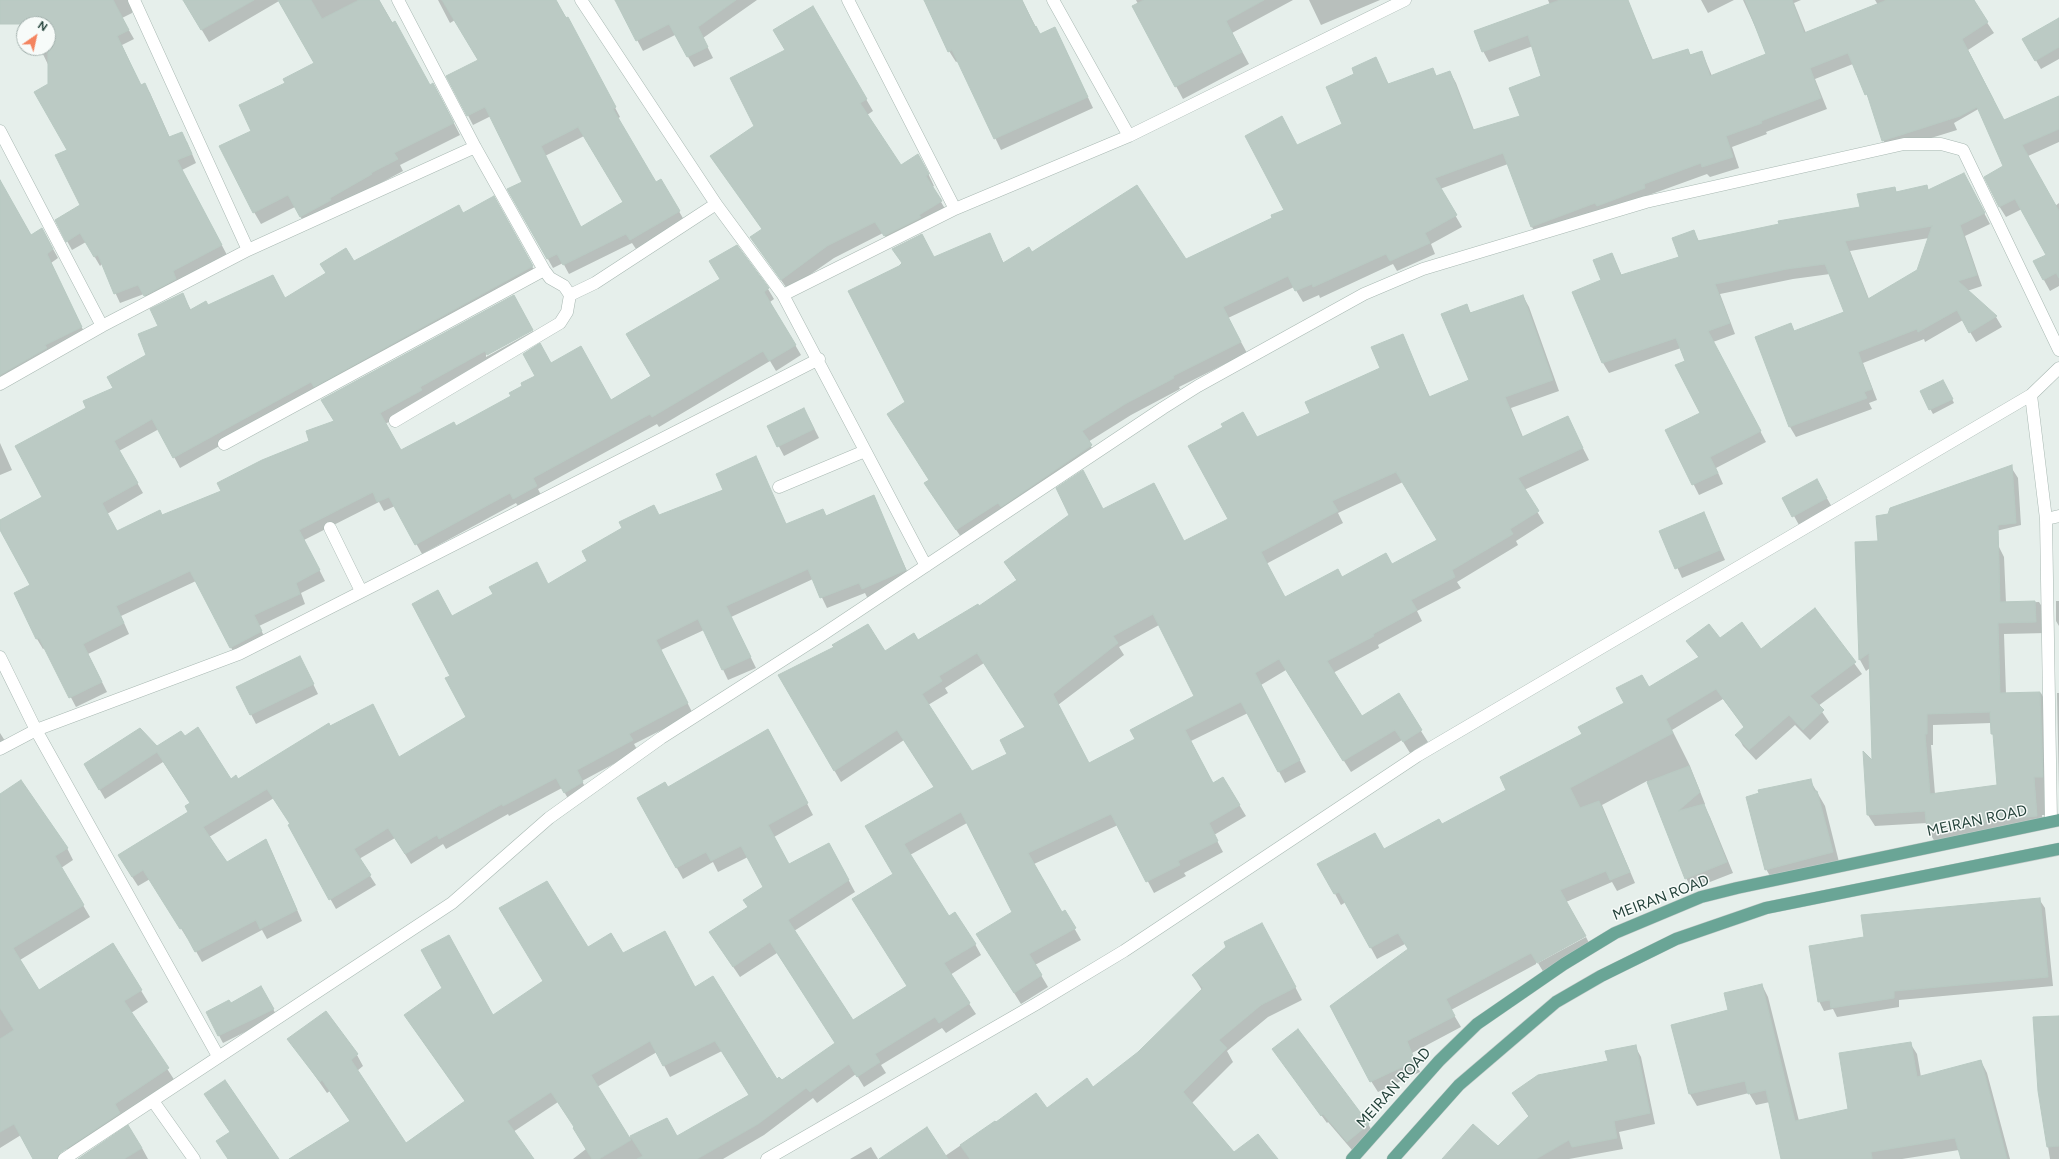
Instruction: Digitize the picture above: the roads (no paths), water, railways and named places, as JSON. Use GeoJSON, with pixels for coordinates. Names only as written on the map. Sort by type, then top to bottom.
{"type":"FeatureCollection","features":[{"type":"Feature","properties":{"kind":"main road","name":"MEIRAN ROAD"},"geometry":{"type":"LineString","coordinates":[[1352,1159],[1439,1061],[1477,1024],[1564,964],[1614,933],[1701,897],[2055,820]]}},
{"type":"Feature","properties":{"kind":"main road"},"geometry":{"type":"LineString","coordinates":[[1393,1159],[1459,1085],[1556,1002],[1601,976],[1676,938],[1766,908],[2059,850]]}},
{"type":"Feature","properties":{"kind":"street"},"geometry":{"type":"LineString","coordinates":[[134,0],[248,250]]}},
{"type":"Feature","properties":{"kind":"street"},"geometry":{"type":"LineString","coordinates":[[395,421],[560,323],[567,312],[570,295],[564,286],[550,278],[544,270],[475,148],[398,0]]}},
{"type":"Feature","properties":{"kind":"street"},"geometry":{"type":"LineString","coordinates":[[581,0],[716,204],[783,295],[819,359],[865,451],[926,566]]}},
{"type":"Feature","properties":{"kind":"street"},"geometry":{"type":"LineString","coordinates":[[848,0],[955,209]]}},
{"type":"Feature","properties":{"kind":"street"},"geometry":{"type":"LineString","coordinates":[[1053,0],[1129,136]]}},
{"type":"Feature","properties":{"kind":"street"},"geometry":{"type":"LineString","coordinates":[[783,295],[955,209],[1129,136],[1406,0]]}},
{"type":"Feature","properties":{"kind":"street"},"geometry":{"type":"LineString","coordinates":[[0,131],[102,326]]}},
{"type":"Feature","properties":{"kind":"street"},"geometry":{"type":"LineString","coordinates":[[64,1159],[452,903],[549,818],[661,738],[822,636],[1186,393],[1364,294],[1423,269],[1646,202],[1904,144],[1941,144],[1963,150],[2059,350]]}},
{"type":"Feature","properties":{"kind":"street"},"geometry":{"type":"LineString","coordinates":[[0,384],[102,326],[248,250],[475,148]]}},
{"type":"Feature","properties":{"kind":"street"},"geometry":{"type":"LineString","coordinates":[[570,295],[595,283],[716,204]]}},
{"type":"Feature","properties":{"kind":"street"},"geometry":{"type":"LineString","coordinates":[[224,444],[544,270]]}},
{"type":"Feature","properties":{"kind":"street"},"geometry":{"type":"LineString","coordinates":[[0,749],[36,730],[238,654],[819,359]]}},
{"type":"Feature","properties":{"kind":"street"},"geometry":{"type":"LineString","coordinates":[[767,1159],[1036,1004],[1124,951],[1417,756],[2031,395],[2059,368]]}},
{"type":"Feature","properties":{"kind":"street"},"geometry":{"type":"LineString","coordinates":[[2031,395],[2046,519],[2055,820]]}},
{"type":"Feature","properties":{"kind":"street"},"geometry":{"type":"LineString","coordinates":[[779,487],[865,451]]}},
{"type":"Feature","properties":{"kind":"street"},"geometry":{"type":"LineString","coordinates":[[2046,519],[2059,516]]}},
{"type":"Feature","properties":{"kind":"street"},"geometry":{"type":"LineString","coordinates":[[330,528],[361,591]]}},
{"type":"Feature","properties":{"kind":"street"},"geometry":{"type":"LineString","coordinates":[[0,657],[36,730],[218,1056]]}},
{"type":"Feature","properties":{"kind":"street"},"geometry":{"type":"LineString","coordinates":[[153,1101],[194,1159]]}}]}
